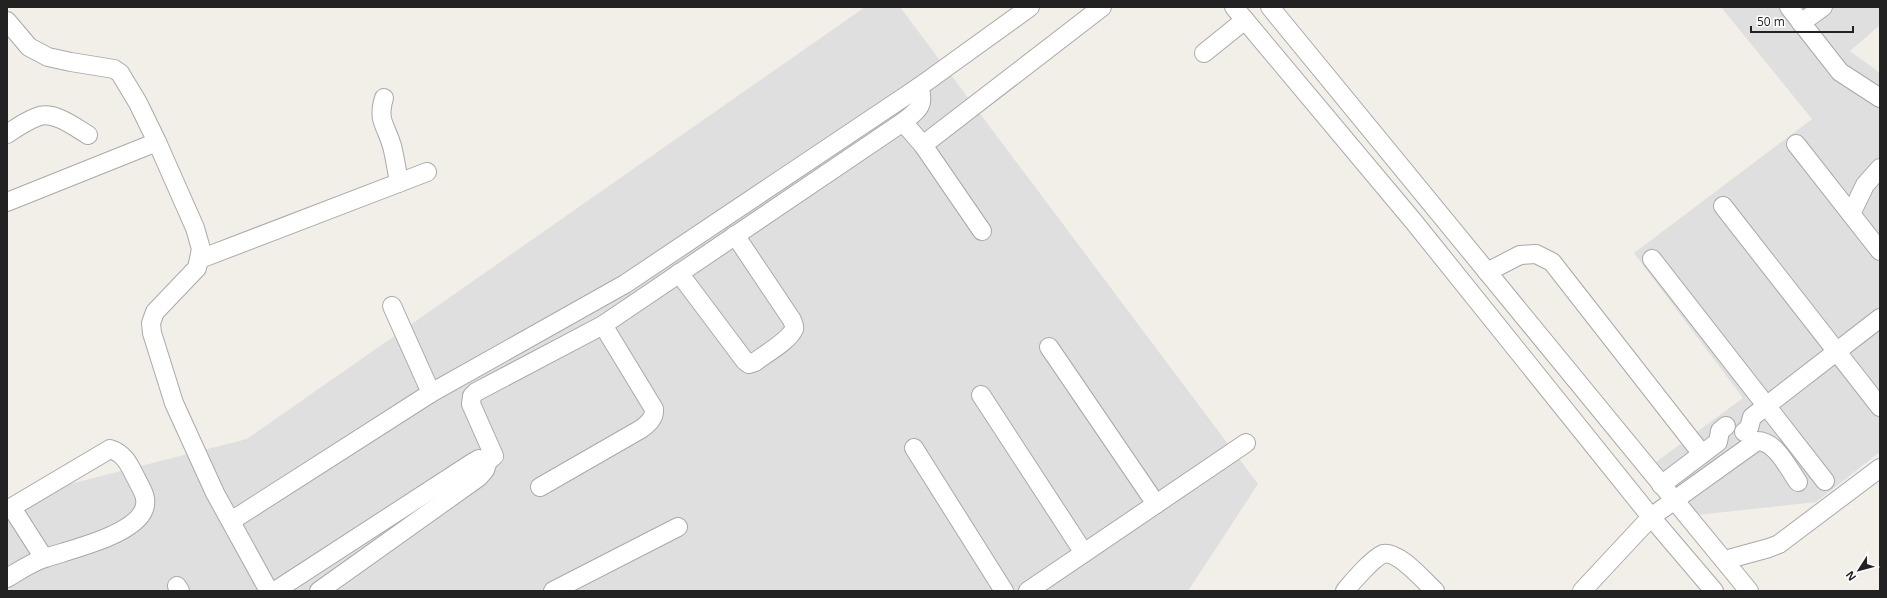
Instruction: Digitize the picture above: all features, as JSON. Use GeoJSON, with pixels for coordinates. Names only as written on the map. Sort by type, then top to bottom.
{"type":"FeatureCollection","features":[{"type":"Feature","properties":{"kind":"street"},"geometry":{"type":"LineString","coordinates":[[231,522],[431,393],[625,284],[919,87],[1030,7]]}},
{"type":"Feature","properties":{"kind":"street"},"geometry":{"type":"LineString","coordinates":[[923,145],[1083,12],[1102,7]]}},
{"type":"Feature","properties":{"kind":"street"},"geometry":{"type":"LineString","coordinates":[[1270,7],[1662,485],[1661,509]]}},
{"type":"Feature","properties":{"kind":"street"},"geometry":{"type":"LineString","coordinates":[[1789,7],[1840,72],[1880,98]]}},
{"type":"Feature","properties":{"kind":"street"},"geometry":{"type":"LineString","coordinates":[[1801,23],[1823,7]]}},
{"type":"Feature","properties":{"kind":"street"},"geometry":{"type":"LineString","coordinates":[[1204,53],[1240,14],[1414,222],[1661,509],[1714,591]]}},
{"type":"Feature","properties":{"kind":"street"},"geometry":{"type":"LineString","coordinates":[[7,21],[29,47],[48,57],[114,69],[120,73],[138,103],[157,142],[195,228],[201,249],[197,268],[155,312],[151,323],[160,362],[174,402],[215,493],[269,591]]}},
{"type":"Feature","properties":{"kind":"street"},"geometry":{"type":"LineString","coordinates":[[319,591],[479,477],[485,470],[488,461],[494,456],[471,404],[472,396],[476,392],[603,325],[903,122],[916,112],[921,105],[923,97],[919,87]]}},
{"type":"Feature","properties":{"kind":"street"},"geometry":{"type":"LineString","coordinates":[[384,98],[380,110],[381,118],[392,146],[399,183]]}},
{"type":"Feature","properties":{"kind":"street"},"geometry":{"type":"LineString","coordinates":[[7,134],[38,116],[52,116],[70,124],[88,135]]}},
{"type":"Feature","properties":{"kind":"street"},"geometry":{"type":"LineString","coordinates":[[903,122],[923,145],[982,231]]}},
{"type":"Feature","properties":{"kind":"street"},"geometry":{"type":"LineString","coordinates":[[7,202],[157,142]]}},
{"type":"Feature","properties":{"kind":"street"},"geometry":{"type":"LineString","coordinates":[[1796,144],[1880,251]]}},
{"type":"Feature","properties":{"kind":"street"},"geometry":{"type":"LineString","coordinates":[[1851,214],[1865,185],[1880,168]]}},
{"type":"Feature","properties":{"kind":"street"},"geometry":{"type":"LineString","coordinates":[[200,259],[427,172]]}},
{"type":"Feature","properties":{"kind":"street"},"geometry":{"type":"LineString","coordinates":[[1723,206],[1880,407]]}},
{"type":"Feature","properties":{"kind":"street"},"geometry":{"type":"LineString","coordinates":[[679,273],[745,361],[749,364],[760,358],[784,340],[794,329],[794,326],[792,320],[735,235]]}},
{"type":"Feature","properties":{"kind":"street"},"geometry":{"type":"LineString","coordinates":[[1487,272],[1520,255],[1536,254],[1552,262],[1702,454]]}},
{"type":"Feature","properties":{"kind":"street"},"geometry":{"type":"LineString","coordinates":[[1652,259],[1825,481]]}},
{"type":"Feature","properties":{"kind":"street"},"geometry":{"type":"LineString","coordinates":[[392,306],[431,393]]}},
{"type":"Feature","properties":{"kind":"street"},"geometry":{"type":"LineString","coordinates":[[1662,485],[1880,318]]}},
{"type":"Feature","properties":{"kind":"street"},"geometry":{"type":"LineString","coordinates":[[540,487],[641,429],[654,415],[654,409],[603,325]]}},
{"type":"Feature","properties":{"kind":"street"},"geometry":{"type":"LineString","coordinates":[[1048,346],[1156,504]]}},
{"type":"Feature","properties":{"kind":"street"},"geometry":{"type":"LineString","coordinates":[[981,395],[1084,553]]}},
{"type":"Feature","properties":{"kind":"street"},"geometry":{"type":"LineString","coordinates":[[1582,591],[1661,509],[1757,441],[1764,441],[1772,446],[1798,482]]}},
{"type":"Feature","properties":{"kind":"street"},"geometry":{"type":"LineString","coordinates":[[1028,591],[1246,443]]}},
{"type":"Feature","properties":{"kind":"street"},"geometry":{"type":"LineString","coordinates":[[914,448],[1004,591]]}},
{"type":"Feature","properties":{"kind":"street"},"geometry":{"type":"LineString","coordinates":[[7,578],[44,558],[101,540],[129,525],[144,510],[145,497],[124,457],[117,451],[110,450],[9,509],[44,558]]}},
{"type":"Feature","properties":{"kind":"street"},"geometry":{"type":"LineString","coordinates":[[275,591],[472,463],[479,459],[488,461]]}},
{"type":"Feature","properties":{"kind":"street"},"geometry":{"type":"LineString","coordinates":[[1725,560],[1779,544],[1880,468]]}},
{"type":"Feature","properties":{"kind":"street"},"geometry":{"type":"LineString","coordinates":[[1661,509],[1725,560],[1749,591]]}},
{"type":"Feature","properties":{"kind":"street"},"geometry":{"type":"LineString","coordinates":[[395,513],[406,529]]}},
{"type":"Feature","properties":{"kind":"street"},"geometry":{"type":"LineString","coordinates":[[553,591],[678,527]]}},
{"type":"Feature","properties":{"kind":"street"},"geometry":{"type":"LineString","coordinates":[[1345,591],[1367,567],[1382,554],[1391,554],[1402,560],[1435,591]]}},
{"type":"Feature","properties":{"kind":"street"},"geometry":{"type":"LineString","coordinates":[[299,575],[308,591]]}},
{"type":"Feature","properties":{"kind":"shaded area"},"geometry":{"type":"Polygon","coordinates":[[[865,7],[900,7],[1258,484],[1188,591],[7,591],[7,500],[247,439],[865,7]]]}},
{"type":"Feature","properties":{"kind":"shaded area"},"geometry":{"type":"Polygon","coordinates":[[[1721,7],[1880,7],[1880,25],[1850,51],[1880,73],[1880,452],[1816,502],[1688,516],[1648,468],[1743,398],[1634,253],[1812,119],[1721,7]]]}}]}
